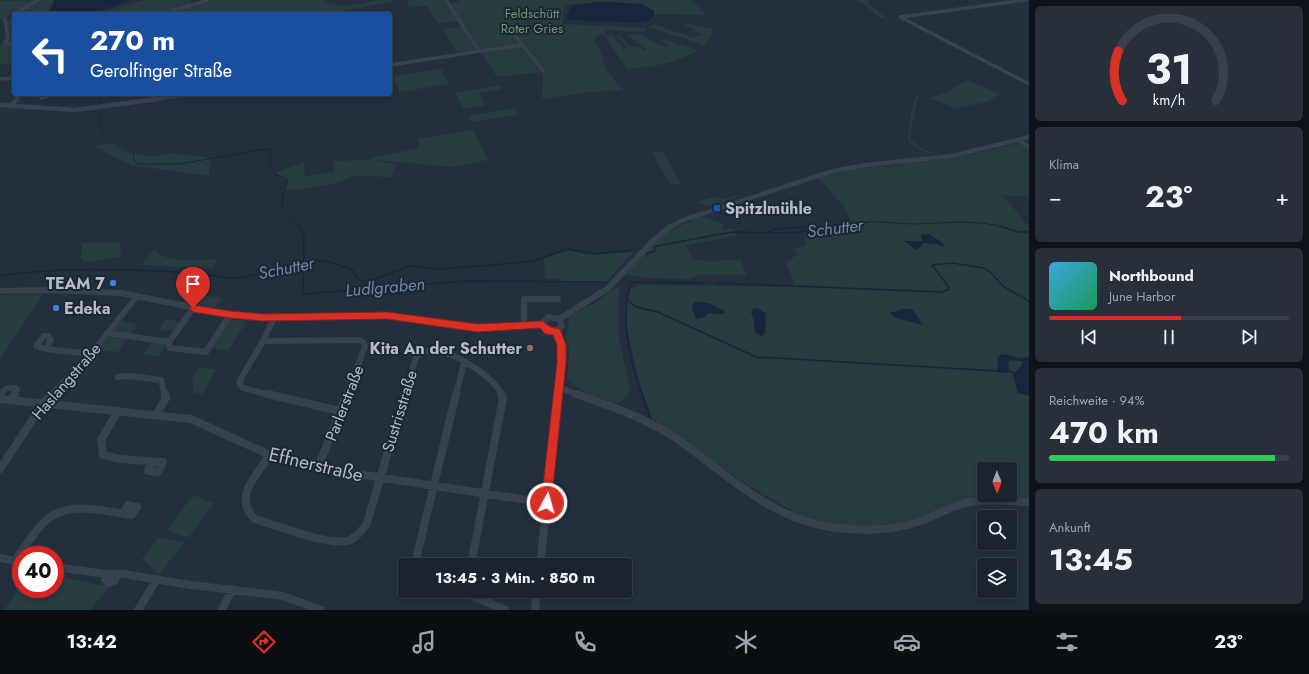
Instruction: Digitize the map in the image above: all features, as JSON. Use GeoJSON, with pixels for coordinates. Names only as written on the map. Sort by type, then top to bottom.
{"type":"FeatureCollection","features":[{"type":"Feature","properties":{"kind":"street"},"geometry":{"type":"LineString","coordinates":[[18,12],[40,0]]}},
{"type":"Feature","properties":{"kind":"street"},"geometry":{"type":"LineString","coordinates":[[168,12],[208,0]]}},
{"type":"Feature","properties":{"kind":"street"},"geometry":{"type":"LineString","coordinates":[[446,0],[479,51]]}},
{"type":"Feature","properties":{"kind":"street"},"geometry":{"type":"LineString","coordinates":[[1026,0],[900,17],[1029,84]]}},
{"type":"Feature","properties":{"kind":"street"},"geometry":{"type":"LineString","coordinates":[[0,19],[5,20],[12,15]]}},
{"type":"Feature","properties":{"kind":"street"},"geometry":{"type":"LineString","coordinates":[[5,20],[8,38],[5,42]]}},
{"type":"Feature","properties":{"kind":"street"},"geometry":{"type":"LineString","coordinates":[[510,29],[544,72]]}},
{"type":"Feature","properties":{"kind":"street"},"geometry":{"type":"LineString","coordinates":[[0,43],[5,42],[12,45]]}},
{"type":"Feature","properties":{"kind":"street"},"geometry":{"type":"LineString","coordinates":[[392,65],[522,45]]}},
{"type":"Feature","properties":{"kind":"street"},"geometry":{"type":"LineString","coordinates":[[0,79],[12,78]]}},
{"type":"Feature","properties":{"kind":"street"},"geometry":{"type":"LineString","coordinates":[[11,106],[19,96]]}},
{"type":"Feature","properties":{"kind":"street"},"geometry":{"type":"LineString","coordinates":[[0,105],[63,110],[104,107],[178,96]]}},
{"type":"Feature","properties":{"kind":"street"},"geometry":{"type":"LineString","coordinates":[[542,324],[548,317],[559,319],[591,300],[613,284],[653,239],[668,227],[698,214],[848,167],[952,156],[1020,141],[1029,137]]}},
{"type":"Feature","properties":{"kind":"street"},"geometry":{"type":"LineString","coordinates":[[1020,141],[1029,147]]}},
{"type":"Feature","properties":{"kind":"street"},"geometry":{"type":"LineString","coordinates":[[0,291],[75,291],[115,293],[230,315],[274,318],[373,315],[401,317],[478,328],[542,324]]}},
{"type":"Feature","properties":{"kind":"street","name":"Haslangstraße"},"geometry":{"type":"LineString","coordinates":[[0,469],[44,402],[91,354],[137,296]]}},
{"type":"Feature","properties":{"kind":"street"},"geometry":{"type":"LineString","coordinates":[[524,325],[524,299],[558,299]]}},
{"type":"Feature","properties":{"kind":"street"},"geometry":{"type":"LineString","coordinates":[[193,308],[169,342],[170,348],[206,352],[230,315]]}},
{"type":"Feature","properties":{"kind":"street"},"geometry":{"type":"LineString","coordinates":[[274,318],[263,341],[240,380],[240,384],[243,388],[340,412]]}},
{"type":"Feature","properties":{"kind":"street"},"geometry":{"type":"LineString","coordinates":[[542,324],[548,331],[556,331],[562,326],[559,319]]}},
{"type":"Feature","properties":{"kind":"street"},"geometry":{"type":"LineString","coordinates":[[541,558],[562,351],[556,331]]}},
{"type":"Feature","properties":{"kind":"street"},"geometry":{"type":"LineString","coordinates":[[107,334],[169,342]]}},
{"type":"Feature","properties":{"kind":"street","name":"Parlerstraße"},"geometry":{"type":"LineString","coordinates":[[263,341],[359,340],[364,343],[365,347],[318,468]]}},
{"type":"Feature","properties":{"kind":"street"},"geometry":{"type":"LineString","coordinates":[[46,349],[91,354]]}},
{"type":"Feature","properties":{"kind":"street","name":"Sustrisstraße"},"geometry":{"type":"LineString","coordinates":[[380,478],[416,357],[425,351],[436,350],[445,352],[483,374],[500,388],[503,394],[501,414],[486,493]]}},
{"type":"Feature","properties":{"kind":"street"},"geometry":{"type":"LineString","coordinates":[[417,558],[433,486],[464,362]]}},
{"type":"Feature","properties":{"kind":"street"},"geometry":{"type":"LineString","coordinates":[[118,377],[128,376],[161,380],[166,398],[156,415]]}},
{"type":"Feature","properties":{"kind":"street"},"geometry":{"type":"LineString","coordinates":[[558,387],[618,409],[650,424],[711,464],[762,501],[799,520],[824,526],[889,528],[917,523],[954,506],[975,501],[998,500],[1029,502]]}},
{"type":"Feature","properties":{"kind":"street"},"geometry":{"type":"LineString","coordinates":[[0,395],[4,389],[16,388],[17,391],[11,400]]}},
{"type":"Feature","properties":{"kind":"street","name":"Effnerstraße"},"geometry":{"type":"LineString","coordinates":[[0,399],[44,402],[191,419],[270,455],[318,468],[547,503]]}},
{"type":"Feature","properties":{"kind":"street"},"geometry":{"type":"LineString","coordinates":[[118,411],[101,440],[102,455],[151,462]]}},
{"type":"Feature","properties":{"kind":"street"},"geometry":{"type":"LineString","coordinates":[[270,455],[244,499],[244,508],[248,514],[255,519],[328,540],[348,541],[363,530],[367,523],[380,478]]}},
{"type":"Feature","properties":{"kind":"street"},"geometry":{"type":"LineString","coordinates":[[472,558],[486,493]]}},
{"type":"Feature","properties":{"kind":"street"},"geometry":{"type":"LineString","coordinates":[[28,546],[44,522],[62,510],[83,508],[123,513]]}},
{"type":"Feature","properties":{"kind":"street"},"geometry":{"type":"LineString","coordinates":[[0,558],[12,560]]}},
{"type":"Feature","properties":{"kind":"street"},"geometry":{"type":"LineString","coordinates":[[64,567],[107,574],[105,579],[108,583],[115,580],[117,574],[157,579],[283,596],[307,607],[322,610]]}},
{"type":"Feature","properties":{"kind":"street"},"geometry":{"type":"LineString","coordinates":[[138,610],[157,579]]}},
{"type":"Feature","properties":{"kind":"street"},"geometry":{"type":"LineString","coordinates":[[222,610],[232,589]]}},
{"type":"Feature","properties":{"kind":"street"},"geometry":{"type":"LineString","coordinates":[[478,598],[505,610]]}},
{"type":"Feature","properties":{"kind":"street"},"geometry":{"type":"LineString","coordinates":[[535,610],[536,598]]}},
{"type":"Feature","properties":{"kind":"green space"},"geometry":{"type":"Polygon","coordinates":[[[36,0],[16,12],[12,12],[12,14],[4,19],[0,19],[0,1],[36,0]]]}},
{"type":"Feature","properties":{"kind":"green space"},"geometry":{"type":"Polygon","coordinates":[[[43,0],[55,0],[48,12],[22,12],[43,0]]]}},
{"type":"Feature","properties":{"kind":"green space"},"geometry":{"type":"Polygon","coordinates":[[[145,0],[189,0],[192,3],[164,12],[101,12],[145,0]]]}},
{"type":"Feature","properties":{"kind":"green space"},"geometry":{"type":"Polygon","coordinates":[[[212,0],[324,0],[335,5],[342,5],[358,4],[378,0],[397,0],[346,11],[170,12],[212,0]]]}},
{"type":"Feature","properties":{"kind":"green space"},"geometry":{"type":"Polygon","coordinates":[[[406,0],[445,0],[459,21],[438,23],[427,6],[410,7],[406,0]]]}},
{"type":"Feature","properties":{"kind":"green space","name":"Feldschütt Roter Gries"},"geometry":{"type":"Polygon","coordinates":[[[459,0],[691,0],[707,15],[659,14],[655,16],[654,11],[634,5],[613,2],[577,5],[564,4],[562,24],[647,28],[644,32],[606,30],[605,34],[595,36],[595,42],[601,52],[606,70],[624,91],[593,92],[542,99],[542,72],[497,77],[449,4],[459,2],[459,0]]]}},
{"type":"Feature","properties":{"kind":"green space"},"geometry":{"type":"Polygon","coordinates":[[[857,0],[867,0],[870,2],[868,3],[869,4],[888,19],[880,18],[866,5],[857,0]]]}},
{"type":"Feature","properties":{"kind":"green space"},"geometry":{"type":"Polygon","coordinates":[[[12,18],[12,67],[0,66],[0,44],[8,42],[7,21],[12,18]]]}},
{"type":"Feature","properties":{"kind":"green space"},"geometry":{"type":"Polygon","coordinates":[[[686,23],[713,29],[710,38],[704,45],[649,27],[653,24],[695,38],[701,34],[692,31],[694,29],[684,25],[686,23]]]}},
{"type":"Feature","properties":{"kind":"green space"},"geometry":{"type":"Polygon","coordinates":[[[461,26],[477,51],[458,54],[443,29],[461,26]]]}},
{"type":"Feature","properties":{"kind":"green space"},"geometry":{"type":"Polygon","coordinates":[[[638,34],[665,47],[670,45],[660,40],[662,39],[697,50],[672,62],[627,69],[605,36],[613,35],[624,49],[628,48],[616,35],[619,35],[631,47],[639,47],[647,50],[628,35],[638,34]]]}},
{"type":"Feature","properties":{"kind":"green space"},"geometry":{"type":"Polygon","coordinates":[[[441,69],[449,84],[400,92],[393,76],[441,69]]]}},
{"type":"Feature","properties":{"kind":"green space"},"geometry":{"type":"Polygon","coordinates":[[[968,80],[1000,94],[987,102],[956,108],[928,98],[947,92],[968,80]]]}},
{"type":"Feature","properties":{"kind":"green space"},"geometry":{"type":"Polygon","coordinates":[[[500,85],[502,89],[480,93],[485,105],[464,109],[455,93],[500,85]]]}},
{"type":"Feature","properties":{"kind":"green space"},"geometry":{"type":"Polygon","coordinates":[[[916,95],[918,96],[910,140],[924,150],[939,154],[922,150],[914,146],[908,140],[911,116],[811,126],[910,116],[916,95]]]}},
{"type":"Feature","properties":{"kind":"green space"},"geometry":{"type":"Polygon","coordinates":[[[515,108],[519,115],[471,122],[468,116],[515,108]]]}},
{"type":"Feature","properties":{"kind":"green space"},"geometry":{"type":"Polygon","coordinates":[[[473,130],[488,160],[451,167],[367,159],[419,148],[418,139],[473,130]]]}},
{"type":"Feature","properties":{"kind":"green space"},"geometry":{"type":"Polygon","coordinates":[[[116,143],[137,154],[153,157],[171,153],[211,158],[209,176],[130,165],[94,146],[116,143]]]}},
{"type":"Feature","properties":{"kind":"green space"},"geometry":{"type":"Polygon","coordinates":[[[1019,143],[1029,147],[1029,197],[1003,195],[1029,227],[1029,501],[1017,500],[1017,462],[977,462],[977,502],[980,502],[901,523],[872,526],[839,525],[811,521],[752,488],[653,420],[642,393],[626,325],[626,305],[630,289],[641,285],[792,287],[794,283],[786,262],[797,255],[793,249],[807,245],[804,237],[843,227],[851,223],[845,207],[818,178],[849,170],[953,158],[1019,143]]]}},
{"type":"Feature","properties":{"kind":"green space"},"geometry":{"type":"Polygon","coordinates":[[[652,152],[663,152],[681,184],[670,184],[652,152]]]}},
{"type":"Feature","properties":{"kind":"green space"},"geometry":{"type":"Polygon","coordinates":[[[374,160],[396,164],[392,177],[351,176],[329,185],[283,191],[287,181],[274,173],[304,162],[305,176],[334,172],[333,161],[374,160]]]}},
{"type":"Feature","properties":{"kind":"green space"},"geometry":{"type":"Polygon","coordinates":[[[739,195],[741,196],[707,207],[696,202],[714,197],[723,199],[739,195]]]}},
{"type":"Feature","properties":{"kind":"green space"},"geometry":{"type":"Polygon","coordinates":[[[702,216],[723,224],[723,230],[734,229],[737,236],[686,245],[694,260],[716,261],[740,259],[747,275],[698,275],[689,279],[643,278],[626,274],[647,249],[666,232],[702,216]]]}},
{"type":"Feature","properties":{"kind":"green space"},"geometry":{"type":"Polygon","coordinates":[[[87,242],[119,243],[122,251],[118,257],[86,262],[81,259],[82,244],[87,242]]]}},
{"type":"Feature","properties":{"kind":"green space"},"geometry":{"type":"Polygon","coordinates":[[[155,249],[159,254],[174,259],[218,259],[213,268],[141,265],[155,249]]]}},
{"type":"Feature","properties":{"kind":"green space"},"geometry":{"type":"Polygon","coordinates":[[[566,250],[589,255],[634,252],[605,283],[561,282],[560,279],[545,278],[544,259],[566,250]]]}},
{"type":"Feature","properties":{"kind":"green space"},"geometry":{"type":"Polygon","coordinates":[[[615,287],[620,289],[618,302],[619,339],[630,391],[622,401],[616,403],[593,397],[567,379],[569,348],[565,338],[569,323],[567,317],[595,303],[615,287]]]}},
{"type":"Feature","properties":{"kind":"green space"},"geometry":{"type":"Polygon","coordinates":[[[44,293],[0,359],[0,295],[44,293]]]}},
{"type":"Feature","properties":{"kind":"green space"},"geometry":{"type":"Polygon","coordinates":[[[205,296],[219,297],[221,300],[215,308],[198,305],[205,296]]]}},
{"type":"Feature","properties":{"kind":"green space"},"geometry":{"type":"Polygon","coordinates":[[[166,319],[182,322],[175,331],[159,330],[166,319]]]}},
{"type":"Feature","properties":{"kind":"green space"},"geometry":{"type":"Polygon","coordinates":[[[229,319],[247,321],[228,351],[212,348],[229,319]]]}},
{"type":"Feature","properties":{"kind":"green space"},"geometry":{"type":"Polygon","coordinates":[[[120,321],[137,324],[134,327],[136,328],[129,335],[114,333],[113,330],[120,321]]]}},
{"type":"Feature","properties":{"kind":"green space"},"geometry":{"type":"Polygon","coordinates":[[[108,337],[127,339],[118,352],[97,350],[108,337]]]}},
{"type":"Feature","properties":{"kind":"green space"},"geometry":{"type":"Polygon","coordinates":[[[152,342],[166,344],[159,356],[143,355],[152,342]]]}},
{"type":"Feature","properties":{"kind":"green space"},"geometry":{"type":"Polygon","coordinates":[[[200,367],[216,370],[202,394],[194,393],[192,379],[200,367]]]}},
{"type":"Feature","properties":{"kind":"green space"},"geometry":{"type":"Polygon","coordinates":[[[193,495],[214,503],[188,538],[167,530],[193,495]]]}},
{"type":"Feature","properties":{"kind":"green space"},"geometry":{"type":"Polygon","coordinates":[[[158,538],[184,542],[159,575],[142,559],[158,538]]]}},
{"type":"Feature","properties":{"kind":"green space"},"geometry":{"type":"Polygon","coordinates":[[[64,577],[109,587],[90,610],[4,610],[12,598],[64,598],[64,577]]]}},
{"type":"Feature","properties":{"kind":"water"},"geometry":{"type":"Polygon","coordinates":[[[55,0],[130,0],[89,12],[48,12],[55,0]]]}},
{"type":"Feature","properties":{"kind":"water"},"geometry":{"type":"Polygon","coordinates":[[[601,2],[642,4],[654,11],[654,16],[650,19],[650,21],[637,23],[566,19],[571,5],[601,2]]]}},
{"type":"Feature","properties":{"kind":"water"},"geometry":{"type":"Polygon","coordinates":[[[928,234],[942,242],[944,247],[936,244],[924,243],[917,250],[904,241],[922,241],[921,235],[928,234]]]}},
{"type":"Feature","properties":{"kind":"water"},"geometry":{"type":"Polygon","coordinates":[[[694,302],[708,303],[725,311],[723,314],[708,313],[705,317],[696,319],[692,308],[694,302]]]}},
{"type":"Feature","properties":{"kind":"water"},"geometry":{"type":"Polygon","coordinates":[[[754,308],[759,309],[766,314],[765,333],[762,336],[755,332],[754,321],[751,313],[754,308]]]}},
{"type":"Feature","properties":{"kind":"water"},"geometry":{"type":"Polygon","coordinates":[[[902,309],[912,309],[923,325],[896,318],[890,313],[902,309]]]}},
{"type":"Feature","properties":{"kind":"water"},"geometry":{"type":"Polygon","coordinates":[[[1002,354],[1021,358],[1029,357],[1029,396],[1018,393],[1013,375],[1023,364],[1022,361],[1010,360],[1008,362],[1009,371],[1007,373],[997,372],[998,357],[1002,354]]]}},
{"type":"Feature","properties":{"kind":"waterway","name":"Ludlgraben"},"geometry":{"type":"LineString","coordinates":[[0,65],[12,65]]}},
{"type":"Feature","properties":{"kind":"waterway","name":"Ludlgraben"},"geometry":{"type":"LineString","coordinates":[[99,105],[100,96]]}},
{"type":"Feature","properties":{"kind":"waterway","name":"Ludlgraben"},"geometry":{"type":"LineString","coordinates":[[99,109],[101,126],[108,138],[119,147],[134,154],[134,161],[138,164],[179,164],[266,149],[270,150],[270,164],[274,170]]}},
{"type":"Feature","properties":{"kind":"waterway","name":"Ludlgraben"},"geometry":{"type":"LineString","coordinates":[[275,172],[276,175],[288,179],[282,198],[282,206],[300,228]]}},
{"type":"Feature","properties":{"kind":"waterway","name":"Schutter"},"geometry":{"type":"LineString","coordinates":[[828,228],[869,222],[917,224],[951,222],[984,223],[1006,228]]}},
{"type":"Feature","properties":{"kind":"waterway","name":"Ludlgraben"},"geometry":{"type":"LineString","coordinates":[[299,227],[304,236],[304,262]]}},
{"type":"Feature","properties":{"kind":"waterway"},"geometry":{"type":"LineString","coordinates":[[788,228],[803,227]]}},
{"type":"Feature","properties":{"kind":"waterway","name":"Schutter"},"geometry":{"type":"LineString","coordinates":[[808,227],[816,229]]}},
{"type":"Feature","properties":{"kind":"waterway","name":"Schutter"},"geometry":{"type":"LineString","coordinates":[[816,229],[833,227]]}},
{"type":"Feature","properties":{"kind":"waterway"},"geometry":{"type":"LineString","coordinates":[[770,232],[774,229],[788,228]]}},
{"type":"Feature","properties":{"kind":"waterway"},"geometry":{"type":"LineString","coordinates":[[788,228],[811,228]]}},
{"type":"Feature","properties":{"kind":"waterway","name":"Schutter"},"geometry":{"type":"LineString","coordinates":[[1006,228],[1018,232],[1029,232]]}},
{"type":"Feature","properties":{"kind":"waterway","name":"Schutter"},"geometry":{"type":"LineString","coordinates":[[646,254],[655,251],[656,246],[732,232],[791,233],[816,229]]}},
{"type":"Feature","properties":{"kind":"waterway","name":"Schutter"},"geometry":{"type":"LineString","coordinates":[[304,262],[324,261],[339,265],[353,270],[355,276],[361,281],[370,281],[410,266],[441,269],[516,263],[533,261],[568,249],[595,254],[632,250]]}},
{"type":"Feature","properties":{"kind":"waterway","name":"Schutter"},"geometry":{"type":"LineString","coordinates":[[0,276],[48,271],[96,270],[198,273],[224,278],[235,278],[246,277],[304,262]]}},
{"type":"Feature","properties":{"kind":"waterway","name":"Ludlgraben"},"geometry":{"type":"LineString","coordinates":[[304,262],[303,294],[466,281],[604,282]]}},
{"type":"Feature","properties":{"kind":"waterway"},"geometry":{"type":"LineString","coordinates":[[717,283],[942,292],[949,289],[948,286],[932,265],[953,263],[984,268],[1004,287],[1029,301]]}},
{"type":"Feature","properties":{"kind":"waterway"},"geometry":{"type":"LineString","coordinates":[[628,299],[631,282],[704,283]]}},
{"type":"Feature","properties":{"kind":"waterway"},"geometry":{"type":"LineString","coordinates":[[628,299],[636,307],[658,312],[756,357],[998,371]]}},
{"type":"Feature","properties":{"kind":"waterway"},"geometry":{"type":"LineString","coordinates":[[628,299],[626,325],[630,353],[642,395]]}},
{"type":"Feature","properties":{"kind":"waterway"},"geometry":{"type":"LineString","coordinates":[[1007,371],[1015,373]]}},
{"type":"Feature","properties":{"kind":"waterway"},"geometry":{"type":"LineString","coordinates":[[642,394],[651,420]]}},
{"type":"Feature","properties":{"kind":"place","name":"Spitzlmühle"},"geometry":{"type":"Point","coordinates":[717,208]}},
{"type":"Feature","properties":{"kind":"place","name":"TEAM 7"},"geometry":{"type":"Point","coordinates":[113,283]}},
{"type":"Feature","properties":{"kind":"place","name":"Edeka"},"geometry":{"type":"Point","coordinates":[56,308]}},
{"type":"Feature","properties":{"kind":"place","name":"Kita An der Schutter"},"geometry":{"type":"Point","coordinates":[530,348]}},
{"type":"Feature","properties":{"kind":"route"},"geometry":{"type":"LineString","coordinates":[[193,308],[230,315],[252,317],[294,318],[358,315],[387,316],[478,328],[542,324],[548,331],[556,331],[561,345],[562,363],[558,387],[547,503]]}}]}
